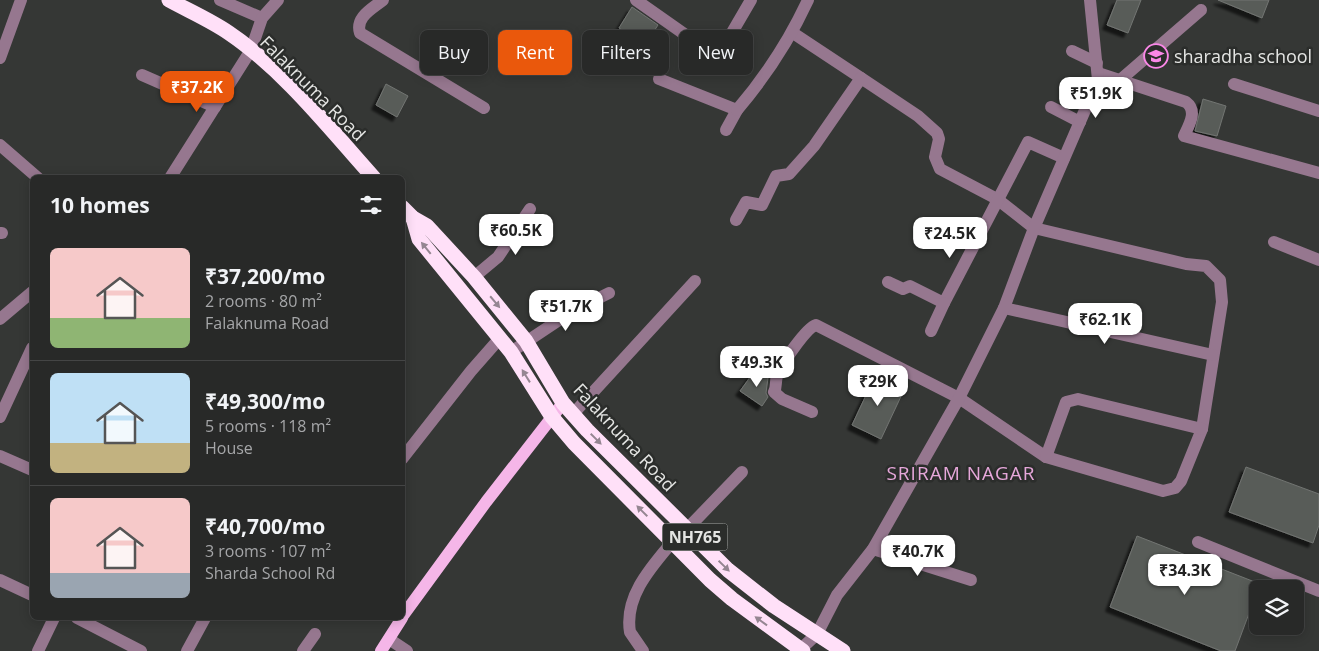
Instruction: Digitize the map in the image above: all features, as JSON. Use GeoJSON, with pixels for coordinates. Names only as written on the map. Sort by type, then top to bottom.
{"type":"FeatureCollection","features":[{"type":"Feature","properties":{"kind":"highway","name":"Falaknuma Road"},"geometry":{"type":"LineString","coordinates":[[169,0],[228,33],[251,50],[280,76],[371,175]]}},
{"type":"Feature","properties":{"kind":"highway","name":"Falaknuma Road"},"geometry":{"type":"LineString","coordinates":[[408,213],[427,226],[474,277],[526,341],[568,408],[687,529],[728,570],[774,606],[842,651]]}},
{"type":"Feature","properties":{"kind":"highway","name":"Falaknuma Road"},"geometry":{"type":"LineString","coordinates":[[408,213],[419,239],[511,352],[552,417],[574,443],[732,599],[802,650]]}},
{"type":"Feature","properties":{"kind":"main road"},"geometry":{"type":"LineString","coordinates":[[405,613],[486,502],[552,417],[568,408]]}},
{"type":"Feature","properties":{"kind":"main road"},"geometry":{"type":"LineString","coordinates":[[381,651],[400,620]]}},
{"type":"Feature","properties":{"kind":"street"},"geometry":{"type":"LineString","coordinates":[[0,58],[21,0]]}},
{"type":"Feature","properties":{"kind":"street"},"geometry":{"type":"LineString","coordinates":[[172,175],[251,50],[262,18],[278,0]]}},
{"type":"Feature","properties":{"kind":"street"},"geometry":{"type":"LineString","coordinates":[[383,0],[360,18],[358,26],[360,33],[484,108]]}},
{"type":"Feature","properties":{"kind":"street"},"geometry":{"type":"LineString","coordinates":[[636,0],[707,50],[715,51],[723,48],[751,0]]}},
{"type":"Feature","properties":{"kind":"street"},"geometry":{"type":"LineString","coordinates":[[726,130],[737,110],[763,79],[793,33],[808,0]]}},
{"type":"Feature","properties":{"kind":"street"},"geometry":{"type":"LineString","coordinates":[[802,650],[817,634],[837,595],[873,549],[959,398],[1004,308],[1034,228],[1098,80],[1090,0]]}},
{"type":"Feature","properties":{"kind":"street"},"geometry":{"type":"LineString","coordinates":[[226,2],[262,18]]}},
{"type":"Feature","properties":{"kind":"street"},"geometry":{"type":"LineString","coordinates":[[1119,81],[1201,10]]}},
{"type":"Feature","properties":{"kind":"street"},"geometry":{"type":"LineString","coordinates":[[793,33],[918,116],[937,133],[939,139],[935,157],[940,168],[996,199],[1034,228],[1186,264],[1206,266],[1220,280],[1222,302],[1202,429],[1181,481],[1175,488],[1163,491],[1046,457],[959,398],[822,327],[814,325],[807,329],[777,376],[777,385],[774,392],[782,399],[812,412]]}},
{"type":"Feature","properties":{"kind":"street"},"geometry":{"type":"LineString","coordinates":[[1072,51],[1119,81],[1186,102],[1191,106],[1192,112],[1184,136],[1319,174]]}},
{"type":"Feature","properties":{"kind":"street"},"geometry":{"type":"LineString","coordinates":[[142,75],[215,106]]}},
{"type":"Feature","properties":{"kind":"street"},"geometry":{"type":"LineString","coordinates":[[736,220],[746,202],[762,205],[776,176],[789,174],[814,146],[861,78]]}},
{"type":"Feature","properties":{"kind":"street"},"geometry":{"type":"LineString","coordinates":[[659,79],[737,110]]}},
{"type":"Feature","properties":{"kind":"street"},"geometry":{"type":"LineString","coordinates":[[1234,84],[1319,111]]}},
{"type":"Feature","properties":{"kind":"street"},"geometry":{"type":"LineString","coordinates":[[1051,107],[1080,122]]}},
{"type":"Feature","properties":{"kind":"street"},"geometry":{"type":"LineString","coordinates":[[931,331],[996,199],[1028,142],[1064,158]]}},
{"type":"Feature","properties":{"kind":"street"},"geometry":{"type":"LineString","coordinates":[[0,145],[35,175]]}},
{"type":"Feature","properties":{"kind":"street"},"geometry":{"type":"LineString","coordinates":[[474,277],[498,257],[530,209]]}},
{"type":"Feature","properties":{"kind":"street"},"geometry":{"type":"LineString","coordinates":[[1274,242],[1319,260]]}},
{"type":"Feature","properties":{"kind":"street"},"geometry":{"type":"LineString","coordinates":[[568,408],[695,281]]}},
{"type":"Feature","properties":{"kind":"street"},"geometry":{"type":"LineString","coordinates":[[888,282],[903,289],[910,286],[944,303]]}},
{"type":"Feature","properties":{"kind":"street"},"geometry":{"type":"LineString","coordinates":[[511,352],[571,312],[609,293]]}},
{"type":"Feature","properties":{"kind":"street"},"geometry":{"type":"LineString","coordinates":[[0,319],[30,294]]}},
{"type":"Feature","properties":{"kind":"street"},"geometry":{"type":"LineString","coordinates":[[1004,308],[1213,355]]}},
{"type":"Feature","properties":{"kind":"street"},"geometry":{"type":"LineString","coordinates":[[405,455],[471,371],[500,338]]}},
{"type":"Feature","properties":{"kind":"street"},"geometry":{"type":"LineString","coordinates":[[0,417],[30,352]]}},
{"type":"Feature","properties":{"kind":"street"},"geometry":{"type":"LineString","coordinates":[[1046,457],[1066,402],[1078,399],[1202,429]]}},
{"type":"Feature","properties":{"kind":"street"},"geometry":{"type":"LineString","coordinates":[[0,456],[30,469]]}},
{"type":"Feature","properties":{"kind":"street"},"geometry":{"type":"LineString","coordinates":[[687,529],[742,472]]}},
{"type":"Feature","properties":{"kind":"street"},"geometry":{"type":"LineString","coordinates":[[643,651],[630,632],[634,599],[643,577],[673,541]]}},
{"type":"Feature","properties":{"kind":"street"},"geometry":{"type":"LineString","coordinates":[[1198,542],[1319,591]]}},
{"type":"Feature","properties":{"kind":"street"},"geometry":{"type":"LineString","coordinates":[[873,549],[971,580]]}},
{"type":"Feature","properties":{"kind":"street"},"geometry":{"type":"LineString","coordinates":[[0,580],[30,594]]}},
{"type":"Feature","properties":{"kind":"street"},"geometry":{"type":"LineString","coordinates":[[38,651],[53,620]]}},
{"type":"Feature","properties":{"kind":"street"},"geometry":{"type":"LineString","coordinates":[[81,620],[141,651]]}},
{"type":"Feature","properties":{"kind":"street"},"geometry":{"type":"LineString","coordinates":[[187,651],[204,620]]}},
{"type":"Feature","properties":{"kind":"street"},"geometry":{"type":"LineString","coordinates":[[303,651],[315,634]]}},
{"type":"Feature","properties":{"kind":"street"},"geometry":{"type":"LineString","coordinates":[[388,639],[406,651]]}},
{"type":"Feature","properties":{"kind":"building"},"geometry":{"type":"Polygon","coordinates":[[[1117,0],[1141,0],[1128,33],[1107,25],[1117,0]]]}},
{"type":"Feature","properties":{"kind":"building"},"geometry":{"type":"Polygon","coordinates":[[[1218,0],[1269,0],[1262,18],[1218,0]]]}},
{"type":"Feature","properties":{"kind":"building"},"geometry":{"type":"Polygon","coordinates":[[[632,7],[658,25],[655,30],[622,30],[619,28],[632,7]]]}},
{"type":"Feature","properties":{"kind":"building"},"geometry":{"type":"Polygon","coordinates":[[[386,84],[408,96],[397,117],[376,105],[386,84]]]}},
{"type":"Feature","properties":{"kind":"building"},"geometry":{"type":"Polygon","coordinates":[[[1203,99],[1226,106],[1217,136],[1195,131],[1203,99]]]}},
{"type":"Feature","properties":{"kind":"building"},"geometry":{"type":"Polygon","coordinates":[[[756,369],[768,378],[766,393],[768,397],[762,406],[740,391],[756,369]]]}},
{"type":"Feature","properties":{"kind":"building"},"geometry":{"type":"Polygon","coordinates":[[[875,376],[904,390],[881,439],[852,425],[875,376]]]}},
{"type":"Feature","properties":{"kind":"building"},"geometry":{"type":"Polygon","coordinates":[[[1246,467],[1319,494],[1319,525],[1313,543],[1229,512],[1246,467]]]}},
{"type":"Feature","properties":{"kind":"building"},"geometry":{"type":"Polygon","coordinates":[[[1137,536],[1250,580],[1249,613],[1235,651],[1221,651],[1110,607],[1137,536]]]}},
{"type":"Feature","properties":{"kind":"place","name":"sharadha school"},"geometry":{"type":"Point","coordinates":[1156,56]}},
{"type":"Feature","properties":{"kind":"district","name":"SRIRAM NAGAR"},"geometry":{"type":"Point","coordinates":[961,473]}}]}
